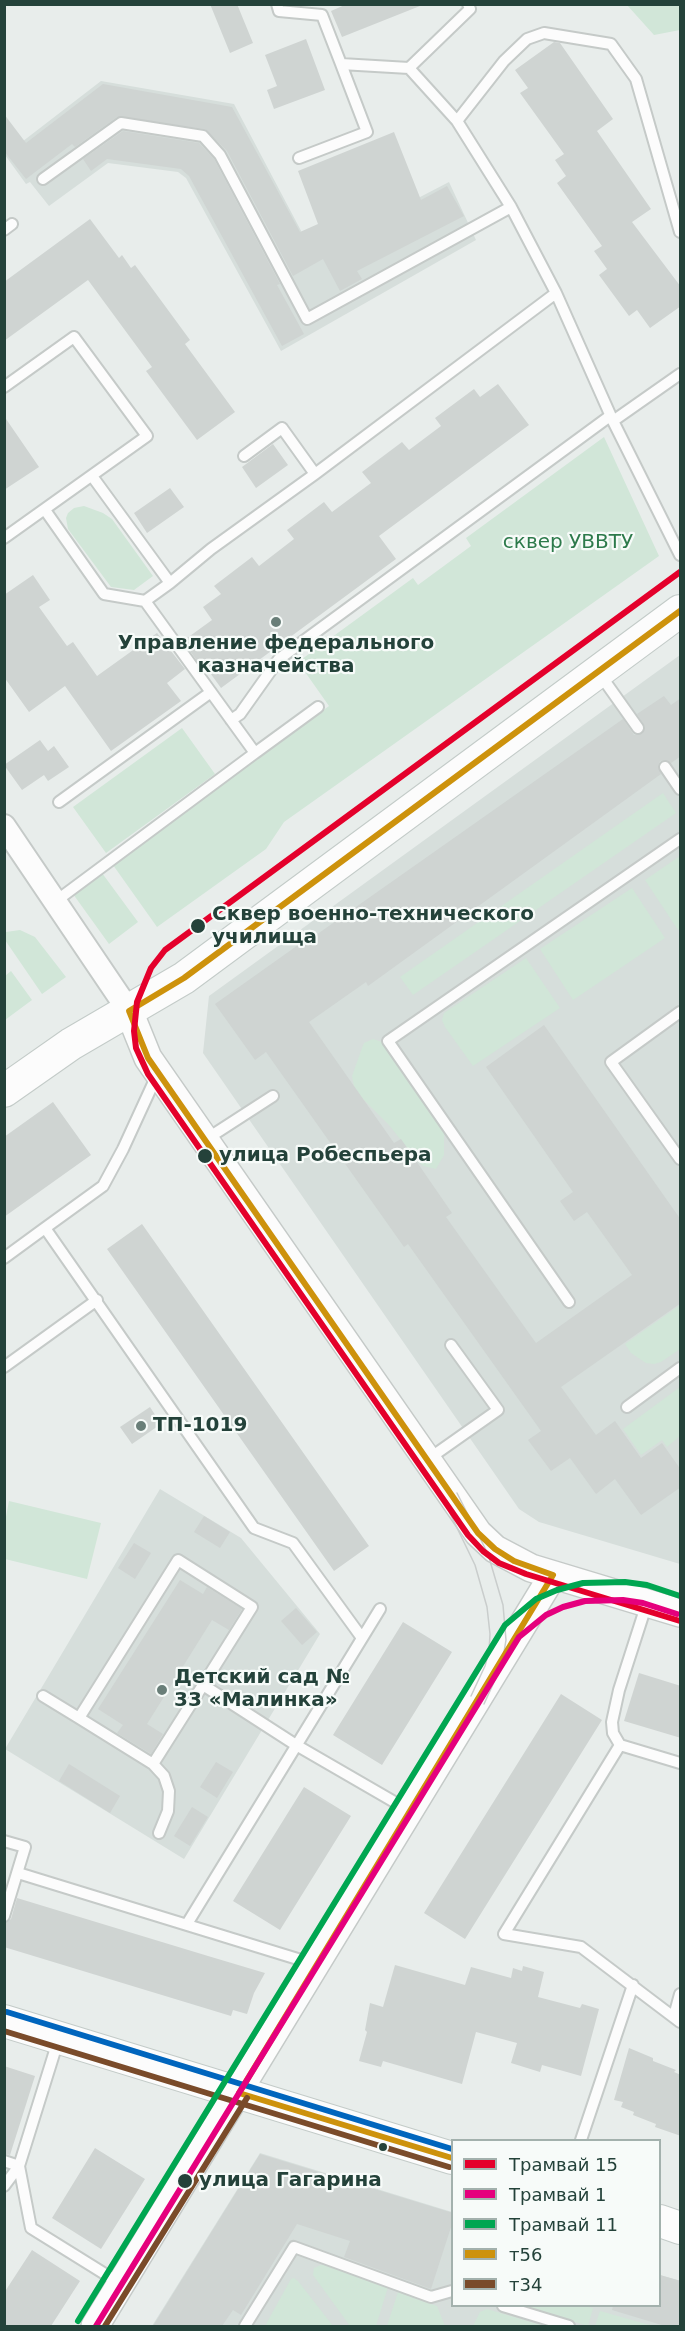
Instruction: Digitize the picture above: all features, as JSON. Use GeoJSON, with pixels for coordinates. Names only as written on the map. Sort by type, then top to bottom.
{"type":"FeatureCollection","features":[{"type":"Feature","properties":{"kind":"main road"},"geometry":{"type":"LineString","coordinates":[[4,1091],[71,1044],[184,978],[681,611]]}},
{"type":"Feature","properties":{"kind":"main road"},"geometry":{"type":"LineString","coordinates":[[4,2021],[451,2157]]}},
{"type":"Feature","properties":{"kind":"main road"},"geometry":{"type":"LineString","coordinates":[[661,2221],[681,2228]]}},
{"type":"Feature","properties":{"kind":"street"},"geometry":{"type":"LineString","coordinates":[[4,826],[129,1011],[148,1058],[478,1533],[495,1549],[514,1561],[681,1613]]}},
{"type":"Feature","properties":{"kind":"street"},"geometry":{"type":"LineString","coordinates":[[95,2326],[553,1575]]}},
{"type":"Feature","properties":{"kind":"lane"},"geometry":{"type":"LineString","coordinates":[[277,4],[279,11],[322,15],[367,132],[299,158]]}},
{"type":"Feature","properties":{"kind":"lane"},"geometry":{"type":"LineString","coordinates":[[409,68],[470,9],[468,4]]}},
{"type":"Feature","properties":{"kind":"lane"},"geometry":{"type":"LineString","coordinates":[[457,121],[504,61],[526,39],[544,33],[611,44],[636,79],[681,232]]}},
{"type":"Feature","properties":{"kind":"lane"},"geometry":{"type":"LineString","coordinates":[[341,64],[409,68],[457,121],[511,207],[556,293],[612,419],[679,550]]}},
{"type":"Feature","properties":{"kind":"lane"},"geometry":{"type":"LineString","coordinates":[[43,179],[121,123],[203,136],[220,155],[308,319],[511,207]]}},
{"type":"Feature","properties":{"kind":"lane"},"geometry":{"type":"LineString","coordinates":[[145,602],[211,549],[556,293]]}},
{"type":"Feature","properties":{"kind":"lane"},"geometry":{"type":"LineString","coordinates":[[4,387],[74,337],[147,436],[4,538]]}},
{"type":"Feature","properties":{"kind":"lane"},"geometry":{"type":"LineString","coordinates":[[231,720],[240,714],[279,659],[612,419],[681,374]]}},
{"type":"Feature","properties":{"kind":"lane"},"geometry":{"type":"LineString","coordinates":[[244,456],[282,428],[315,474]]}},
{"type":"Feature","properties":{"kind":"lane"},"geometry":{"type":"LineString","coordinates":[[92,476],[170,583]]}},
{"type":"Feature","properties":{"kind":"lane"},"geometry":{"type":"LineString","coordinates":[[45,510],[104,594],[145,602],[255,753]]}},
{"type":"Feature","properties":{"kind":"lane"},"geometry":{"type":"LineString","coordinates":[[598,673],[638,728]]}},
{"type":"Feature","properties":{"kind":"lane"},"geometry":{"type":"LineString","coordinates":[[59,802],[211,692]]}},
{"type":"Feature","properties":{"kind":"lane"},"geometry":{"type":"LineString","coordinates":[[56,901],[318,707]]}},
{"type":"Feature","properties":{"kind":"lane"},"geometry":{"type":"LineString","coordinates":[[665,767],[681,789]]}},
{"type":"Feature","properties":{"kind":"lane"},"geometry":{"type":"LineString","coordinates":[[569,1302],[388,1041],[681,838]]}},
{"type":"Feature","properties":{"kind":"lane"},"geometry":{"type":"LineString","coordinates":[[681,1012],[611,1062],[681,1159]]}},
{"type":"Feature","properties":{"kind":"lane"},"geometry":{"type":"LineString","coordinates":[[4,1258],[104,1186],[158,1072]]}},
{"type":"Feature","properties":{"kind":"lane"},"geometry":{"type":"LineString","coordinates":[[205,1140],[273,1096]]}},
{"type":"Feature","properties":{"kind":"lane"},"geometry":{"type":"LineString","coordinates":[[45,1228],[254,1528],[293,1543],[362,1638]]}},
{"type":"Feature","properties":{"kind":"lane"},"geometry":{"type":"LineString","coordinates":[[4,1367],[97,1300]]}},
{"type":"Feature","properties":{"kind":"lane"},"geometry":{"type":"LineString","coordinates":[[426,1461],[498,1410],[451,1345]]}},
{"type":"Feature","properties":{"kind":"lane"},"geometry":{"type":"LineString","coordinates":[[627,1407],[681,1368]]}},
{"type":"Feature","properties":{"kind":"lane"},"geometry":{"type":"LineString","coordinates":[[79,1718],[178,1560],[252,1607],[153,1764]]}},
{"type":"Feature","properties":{"kind":"lane"},"geometry":{"type":"LineString","coordinates":[[647,1602],[619,1690],[612,1722],[613,1733],[620,1745],[681,1763]]}},
{"type":"Feature","properties":{"kind":"lane"},"geometry":{"type":"LineString","coordinates":[[188,1924],[380,1609]]}},
{"type":"Feature","properties":{"kind":"lane"},"geometry":{"type":"LineString","coordinates":[[203,1685],[296,1745],[410,1812]]}},
{"type":"Feature","properties":{"kind":"lane"},"geometry":{"type":"LineString","coordinates":[[43,1696],[153,1764],[164,1776],[169,1791],[168,1810],[159,1833]]}},
{"type":"Feature","properties":{"kind":"lane"},"geometry":{"type":"LineString","coordinates":[[620,1745],[504,1934],[581,1947],[677,2019],[681,1994]]}},
{"type":"Feature","properties":{"kind":"lane"},"geometry":{"type":"LineString","coordinates":[[4,1841],[26,1847],[4,1916]]}},
{"type":"Feature","properties":{"kind":"lane"},"geometry":{"type":"LineString","coordinates":[[18,1872],[317,1965]]}},
{"type":"Feature","properties":{"kind":"lane"},"geometry":{"type":"LineString","coordinates":[[581,2139],[633,1986]]}},
{"type":"Feature","properties":{"kind":"lane"},"geometry":{"type":"LineString","coordinates":[[4,2186],[19,2166],[59,2038]]}},
{"type":"Feature","properties":{"kind":"lane"},"geometry":{"type":"LineString","coordinates":[[4,2161],[19,2166]]}},
{"type":"Feature","properties":{"kind":"lane"},"geometry":{"type":"LineString","coordinates":[[19,2166],[31,2228],[121,2284]]}},
{"type":"Feature","properties":{"kind":"lane"},"geometry":{"type":"LineString","coordinates":[[245,2326],[294,2247],[431,2297],[451,2292]]}},
{"type":"Feature","properties":{"kind":"lane"},"geometry":{"type":"LineString","coordinates":[[506,2307],[569,2326]]}},
{"type":"Feature","properties":{"kind":"shaded area"},"geometry":{"type":"Polygon","coordinates":[[[101,81],[234,104],[308,244],[370,223],[449,182],[476,240],[281,351],[186,178],[178,172],[108,163],[49,206],[30,182],[26,184],[5,155],[101,81]]]}},
{"type":"Feature","properties":{"kind":"shaded area"},"geometry":{"type":"Polygon","coordinates":[[[680,655],[680,1564],[539,1522],[519,1509],[203,1053],[209,996],[680,655]]]}},
{"type":"Feature","properties":{"kind":"shaded area","name":"Детский сад № 33 «Малинка»"},"geometry":{"type":"Polygon","coordinates":[[[160,1489],[241,1538],[320,1634],[184,1859],[5,1749],[160,1489]]]}},
{"type":"Feature","properties":{"kind":"shaded area"},"geometry":{"type":"Polygon","coordinates":[[[260,2153],[451,2212],[451,2307],[661,2307],[661,2275],[680,2281],[680,2326],[152,2326],[260,2153]]]}},
{"type":"Feature","properties":{"kind":"green space"},"geometry":{"type":"Polygon","coordinates":[[[627,5],[680,5],[680,30],[654,35],[627,5]]]}},
{"type":"Feature","properties":{"kind":"green space","name":"сквер УВВТУ"},"geometry":{"type":"Polygon","coordinates":[[[604,437],[659,556],[284,822],[266,849],[157,927],[113,865],[329,706],[298,662],[413,578],[418,585],[471,546],[466,538],[604,437]]]}},
{"type":"Feature","properties":{"kind":"green space"},"geometry":{"type":"Polygon","coordinates":[[[84,506],[112,519],[153,576],[134,590],[111,587],[68,529],[66,518],[68,513],[74,508],[84,506]]]}},
{"type":"Feature","properties":{"kind":"green space"},"geometry":{"type":"Polygon","coordinates":[[[182,728],[215,774],[106,853],[73,807],[182,728]]]}},
{"type":"Feature","properties":{"kind":"green space"},"geometry":{"type":"Polygon","coordinates":[[[663,793],[676,813],[413,995],[400,977],[663,793]]]}},
{"type":"Feature","properties":{"kind":"green space"},"geometry":{"type":"Polygon","coordinates":[[[680,856],[680,928],[678,930],[645,880],[680,856]]]}},
{"type":"Feature","properties":{"kind":"green space"},"geometry":{"type":"Polygon","coordinates":[[[102,873],[138,922],[109,944],[73,894],[102,873]]]}},
{"type":"Feature","properties":{"kind":"green space"},"geometry":{"type":"Polygon","coordinates":[[[632,888],[665,938],[573,1000],[540,949],[632,888]]]}},
{"type":"Feature","properties":{"kind":"green space"},"geometry":{"type":"Polygon","coordinates":[[[5,929],[6,932],[20,930],[35,937],[66,977],[42,994],[5,940],[5,929]]]}},
{"type":"Feature","properties":{"kind":"green space"},"geometry":{"type":"Polygon","coordinates":[[[526,958],[560,1008],[473,1066],[445,1027],[442,1020],[444,1013],[526,958]]]}},
{"type":"Feature","properties":{"kind":"green space"},"geometry":{"type":"Polygon","coordinates":[[[11,971],[32,1000],[5,1020],[5,976],[11,971]]]}},
{"type":"Feature","properties":{"kind":"green space"},"geometry":{"type":"Polygon","coordinates":[[[373,1039],[385,1043],[444,1130],[444,1155],[436,1169],[423,1166],[416,1159],[354,1086],[352,1076],[364,1043],[373,1039]]]}},
{"type":"Feature","properties":{"kind":"green space"},"geometry":{"type":"Polygon","coordinates":[[[680,1305],[680,1349],[654,1364],[646,1363],[631,1353],[625,1344],[680,1305]]]}},
{"type":"Feature","properties":{"kind":"green space"},"geometry":{"type":"Polygon","coordinates":[[[680,1387],[680,1436],[667,1447],[662,1440],[641,1455],[623,1429],[680,1387]]]}},
{"type":"Feature","properties":{"kind":"green space"},"geometry":{"type":"Polygon","coordinates":[[[9,1501],[101,1523],[87,1579],[5,1559],[5,1522],[9,1501]]]}},
{"type":"Feature","properties":{"kind":"green space"},"geometry":{"type":"Polygon","coordinates":[[[323,2264],[388,2287],[376,2326],[350,2326],[313,2275],[314,2268],[323,2264]]]}},
{"type":"Feature","properties":{"kind":"green space"},"geometry":{"type":"Polygon","coordinates":[[[294,2278],[333,2326],[265,2326],[291,2279],[294,2278]]]}},
{"type":"Feature","properties":{"kind":"green space"},"geometry":{"type":"Polygon","coordinates":[[[398,2292],[437,2306],[445,2326],[387,2326],[398,2292]]]}},
{"type":"Feature","properties":{"kind":"green space"},"geometry":{"type":"Polygon","coordinates":[[[526,2307],[593,2308],[588,2326],[526,2307]]]}},
{"type":"Feature","properties":{"kind":"green space"},"geometry":{"type":"Polygon","coordinates":[[[487,2309],[544,2326],[473,2326],[480,2312],[487,2309]]]}},
{"type":"Feature","properties":{"kind":"green space"},"geometry":{"type":"Polygon","coordinates":[[[600,2311],[653,2326],[595,2326],[600,2311]]]}},
{"type":"Feature","properties":{"kind":"building"},"geometry":{"type":"Polygon","coordinates":[[[210,4],[237,4],[253,43],[230,53],[210,4]]]}},
{"type":"Feature","properties":{"kind":"building"},"geometry":{"type":"Polygon","coordinates":[[[347,4],[420,4],[420,6],[342,37],[331,11],[347,4]]]}},
{"type":"Feature","properties":{"kind":"building"},"geometry":{"type":"Polygon","coordinates":[[[306,39],[325,90],[274,109],[267,90],[277,86],[265,55],[306,39]]]}},
{"type":"Feature","properties":{"kind":"building"},"geometry":{"type":"Polygon","coordinates":[[[554,42],[560,43],[613,119],[597,131],[651,209],[632,222],[681,287],[681,306],[650,328],[637,310],[629,316],[599,275],[607,269],[594,251],[602,246],[557,183],[566,176],[555,160],[564,154],[520,93],[528,88],[515,70],[554,42]]]}},
{"type":"Feature","properties":{"kind":"building"},"geometry":{"type":"Polygon","coordinates":[[[103,84],[232,107],[300,232],[318,224],[298,171],[394,132],[421,200],[447,186],[464,216],[357,271],[362,279],[340,291],[323,259],[293,276],[227,151],[205,129],[117,117],[75,147],[72,144],[26,179],[4,151],[4,114],[26,143],[103,84]]]}},
{"type":"Feature","properties":{"kind":"building"},"geometry":{"type":"Polygon","coordinates":[[[123,131],[199,143],[214,159],[304,334],[282,346],[189,176],[181,169],[107,159],[91,171],[83,159],[123,131]]]}},
{"type":"Feature","properties":{"kind":"building"},"geometry":{"type":"Polygon","coordinates":[[[90,219],[119,258],[122,255],[131,268],[135,265],[190,340],[185,344],[235,412],[197,440],[146,371],[152,367],[88,280],[4,341],[4,282],[90,219]]]}},
{"type":"Feature","properties":{"kind":"building"},"geometry":{"type":"Polygon","coordinates":[[[498,384],[529,425],[379,536],[396,559],[221,688],[200,659],[197,661],[183,641],[212,620],[203,607],[221,594],[214,586],[252,557],[259,566],[294,539],[287,530],[324,502],[332,512],[371,483],[362,472],[402,442],[409,450],[441,426],[435,418],[474,389],[480,397],[498,384]]]}},
{"type":"Feature","properties":{"kind":"building"},"geometry":{"type":"Polygon","coordinates":[[[4,416],[39,467],[4,490],[4,416]]]}},
{"type":"Feature","properties":{"kind":"building"},"geometry":{"type":"Polygon","coordinates":[[[273,444],[288,465],[256,488],[242,467],[273,444]]]}},
{"type":"Feature","properties":{"kind":"building"},"geometry":{"type":"Polygon","coordinates":[[[170,488],[184,507],[147,533],[134,513],[170,488]]]}},
{"type":"Feature","properties":{"kind":"building"},"geometry":{"type":"Polygon","coordinates":[[[33,575],[50,600],[39,607],[67,646],[73,642],[97,676],[157,633],[185,669],[167,683],[181,701],[111,751],[65,686],[29,712],[4,677],[4,595],[33,575]]]}},
{"type":"Feature","properties":{"kind":"building"},"geometry":{"type":"Polygon","coordinates":[[[664,696],[671,705],[681,698],[681,756],[671,763],[665,760],[660,761],[658,767],[661,774],[368,986],[366,982],[309,1022],[394,1143],[401,1139],[452,1213],[446,1217],[536,1343],[632,1275],[587,1212],[574,1221],[560,1201],[573,1192],[486,1067],[544,1025],[681,1220],[681,1303],[561,1387],[596,1435],[615,1421],[641,1458],[662,1443],[681,1470],[681,1487],[641,1515],[615,1479],[596,1494],[570,1458],[551,1471],[528,1440],[541,1431],[408,1244],[404,1247],[266,1052],[255,1060],[215,1004],[623,719],[634,735],[642,734],[645,727],[637,714],[664,696]]]}},
{"type":"Feature","properties":{"kind":"building"},"geometry":{"type":"Polygon","coordinates":[[[40,740],[48,751],[54,746],[69,767],[48,781],[44,775],[22,790],[4,765],[40,740]]]}},
{"type":"Feature","properties":{"kind":"building"},"geometry":{"type":"Polygon","coordinates":[[[53,1102],[91,1155],[4,1217],[4,1137],[53,1102]]]}},
{"type":"Feature","properties":{"kind":"building"},"geometry":{"type":"Polygon","coordinates":[[[142,1224],[369,1546],[334,1571],[107,1249],[142,1224]]]}},
{"type":"Feature","properties":{"kind":"building","name":"ТП-1019"},"geometry":{"type":"Polygon","coordinates":[[[150,1407],[161,1424],[132,1444],[120,1427],[150,1407]]]}},
{"type":"Feature","properties":{"kind":"building"},"geometry":{"type":"Polygon","coordinates":[[[204,1516],[230,1532],[220,1548],[194,1532],[204,1516]]]}},
{"type":"Feature","properties":{"kind":"building"},"geometry":{"type":"Polygon","coordinates":[[[134,1543],[151,1553],[135,1579],[118,1568],[134,1543]]]}},
{"type":"Feature","properties":{"kind":"building"},"geometry":{"type":"Polygon","coordinates":[[[180,1580],[203,1594],[207,1587],[242,1609],[229,1630],[212,1620],[147,1724],[163,1734],[151,1754],[117,1733],[123,1725],[98,1709],[180,1580]]]}},
{"type":"Feature","properties":{"kind":"building"},"geometry":{"type":"Polygon","coordinates":[[[296,1608],[317,1632],[302,1645],[281,1621],[296,1608]]]}},
{"type":"Feature","properties":{"kind":"building"},"geometry":{"type":"Polygon","coordinates":[[[403,1622],[452,1652],[382,1765],[333,1735],[403,1622]]]}},
{"type":"Feature","properties":{"kind":"building"},"geometry":{"type":"Polygon","coordinates":[[[639,1673],[681,1686],[681,1738],[624,1721],[639,1673]]]}},
{"type":"Feature","properties":{"kind":"building"},"geometry":{"type":"Polygon","coordinates":[[[561,1694],[602,1720],[465,1939],[424,1913],[561,1694]]]}},
{"type":"Feature","properties":{"kind":"building"},"geometry":{"type":"Polygon","coordinates":[[[216,1762],[233,1772],[217,1798],[200,1787],[216,1762]]]}},
{"type":"Feature","properties":{"kind":"building"},"geometry":{"type":"Polygon","coordinates":[[[69,1764],[120,1796],[110,1813],[59,1781],[69,1764]]]}},
{"type":"Feature","properties":{"kind":"building"},"geometry":{"type":"Polygon","coordinates":[[[304,1787],[351,1816],[280,1930],[233,1901],[304,1787]]]}},
{"type":"Feature","properties":{"kind":"building"},"geometry":{"type":"Polygon","coordinates":[[[192,1807],[208,1817],[190,1846],[174,1836],[192,1807]]]}},
{"type":"Feature","properties":{"kind":"building"},"geometry":{"type":"Polygon","coordinates":[[[17,1898],[265,1973],[254,1993],[247,2014],[233,2010],[231,2016],[4,1947],[4,1923],[11,1919],[17,1898]]]}},
{"type":"Feature","properties":{"kind":"building"},"geometry":{"type":"Polygon","coordinates":[[[395,1965],[465,1985],[471,1967],[511,1978],[513,1968],[522,1971],[523,1966],[544,1972],[538,1997],[580,2008],[582,2004],[599,2009],[581,2076],[542,2065],[540,2072],[511,2063],[517,2043],[476,2032],[462,2084],[383,2061],[381,2067],[359,2061],[367,2032],[365,2030],[370,2003],[383,2007],[395,1965]]]}},
{"type":"Feature","properties":{"kind":"building"},"geometry":{"type":"Polygon","coordinates":[[[629,2048],[653,2058],[653,2061],[676,2070],[674,2072],[681,2075],[681,2136],[655,2127],[656,2124],[633,2115],[634,2112],[621,2107],[623,2102],[614,2100],[629,2048]]]}},
{"type":"Feature","properties":{"kind":"building"},"geometry":{"type":"Polygon","coordinates":[[[4,2066],[35,2076],[10,2155],[4,2154],[4,2066]]]}},
{"type":"Feature","properties":{"kind":"building"},"geometry":{"type":"Polygon","coordinates":[[[95,2148],[145,2179],[101,2249],[52,2218],[95,2148]]]}},
{"type":"Feature","properties":{"kind":"building"},"geometry":{"type":"Polygon","coordinates":[[[260,2154],[451,2212],[451,2227],[431,2289],[344,2257],[350,2241],[297,2224],[241,2315],[233,2310],[222,2326],[153,2326],[260,2154]]]}},
{"type":"Feature","properties":{"kind":"building"},"geometry":{"type":"Polygon","coordinates":[[[32,2250],[80,2281],[51,2326],[4,2326],[4,2293],[32,2250]]]}},
{"type":"Feature","properties":{"kind":"building"},"geometry":{"type":"Polygon","coordinates":[[[661,2275],[681,2281],[681,2326],[665,2326],[612,2310],[613,2307],[661,2307],[661,2275]]]}},
{"type":"Feature","properties":{"kind":"tram line","name":"15"},"geometry":{"type":"LineString","coordinates":[[680,572],[165,950],[151,968],[137,1002],[134,1031],[136,1048],[148,1074],[468,1535],[483,1551],[499,1563],[526,1574],[680,1621]]}},
{"type":"Feature","properties":{"kind":"tram line"},"geometry":{"type":"LineString","coordinates":[[457,1493],[488,1554],[503,1605],[506,1640],[504,1652],[500,1669],[484,1704]]}},
{"type":"Feature","properties":{"kind":"tram line"},"geometry":{"type":"LineString","coordinates":[[444,1501],[475,1565],[487,1607],[489,1651],[485,1666],[471,1696]]}},
{"type":"Feature","properties":{"kind":"tram line","name":"11"},"geometry":{"type":"LineString","coordinates":[[78,2321],[505,1625],[536,1599],[583,1583],[625,1582],[647,1585],[680,1596]]}},
{"type":"Feature","properties":{"kind":"tram line","name":"1"},"geometry":{"type":"LineString","coordinates":[[96,2326],[519,1637],[546,1615],[585,1601],[623,1600],[643,1603],[677,1614]]}},
{"type":"Feature","properties":{"kind":"transit line","name":"т56"},"geometry":{"type":"LineString","coordinates":[[451,2158],[239,2093],[553,1575],[514,1561],[495,1549],[478,1533],[148,1058],[129,1011],[184,978],[680,611]]}},
{"type":"Feature","properties":{"kind":"transit line"},"geometry":{"type":"LineString","coordinates":[[7,2012],[451,2149]]}},
{"type":"Feature","properties":{"kind":"transit line","name":"т34"},"geometry":{"type":"LineString","coordinates":[[4,2031],[449,2167]]}},
{"type":"Feature","properties":{"kind":"transit line","name":"т34"},"geometry":{"type":"LineString","coordinates":[[105,2326],[247,2098]]}},
{"type":"Feature","properties":{"kind":"place","name":"Управление федерального казначейства"},"geometry":{"type":"Point","coordinates":[276,622]}},
{"type":"Feature","properties":{"kind":"place","name":"Сквер военно-технического училища"},"geometry":{"type":"Point","coordinates":[198,926]}},
{"type":"Feature","properties":{"kind":"place","name":"улица Робеспьера"},"geometry":{"type":"Point","coordinates":[205,1156]}},
{"type":"Feature","properties":{"kind":"place","name":"ТП-1019"},"geometry":{"type":"Point","coordinates":[141,1426]}},
{"type":"Feature","properties":{"kind":"place","name":"Детский сад № 33 «Малинка»"},"geometry":{"type":"Point","coordinates":[162,1690]}},
{"type":"Feature","properties":{"kind":"place","name":"улица Гагарина"},"geometry":{"type":"Point","coordinates":[185,2181]}}]}
